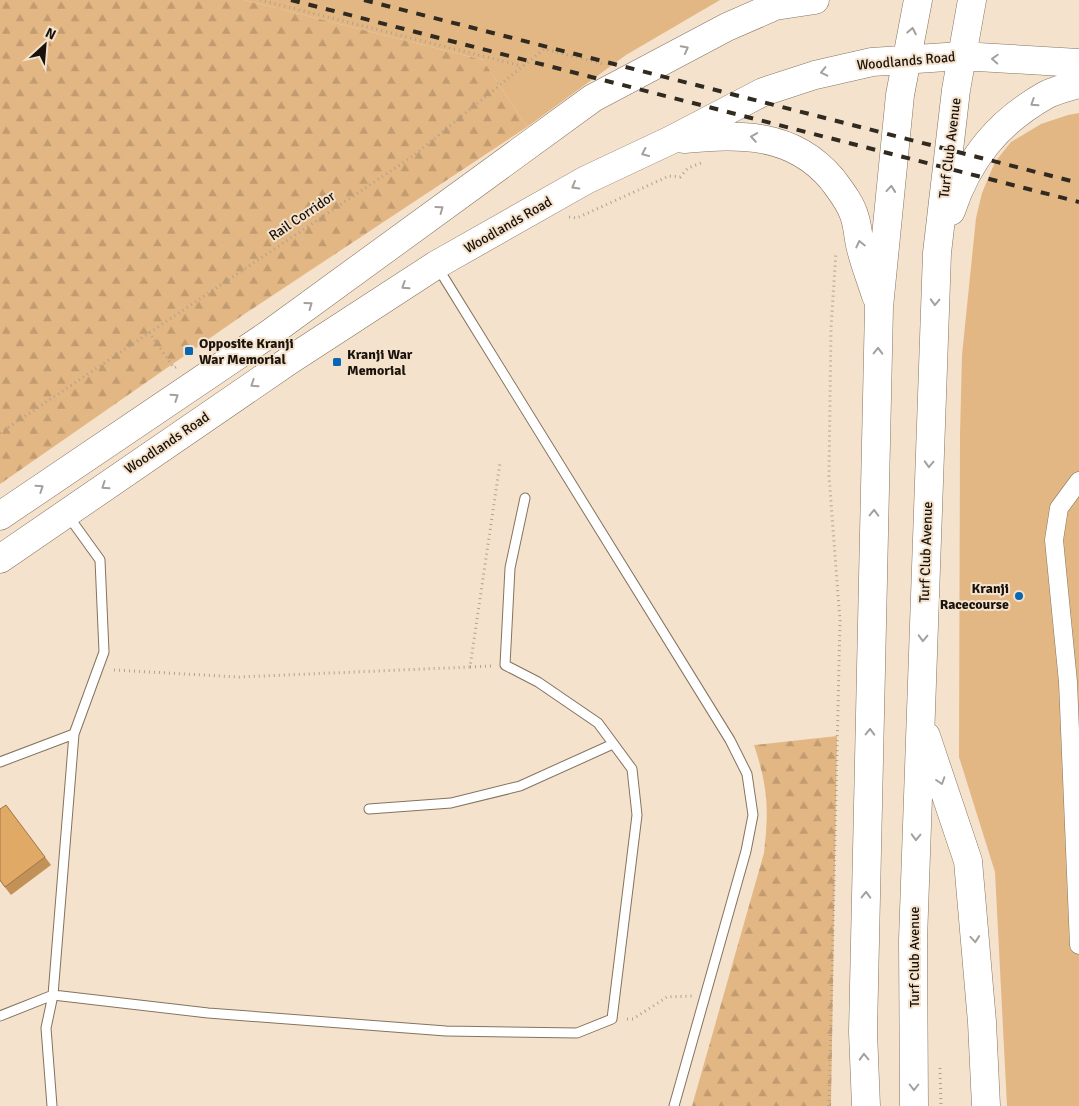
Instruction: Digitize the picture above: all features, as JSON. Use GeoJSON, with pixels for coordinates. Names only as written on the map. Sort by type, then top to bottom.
{"type":"FeatureCollection","features":[{"type":"Feature","properties":{"kind":"main road"},"geometry":{"type":"LineString","coordinates":[[0,516],[269,334],[593,98],[727,27],[778,3],[815,0]]}},
{"type":"Feature","properties":{"kind":"main road"},"geometry":{"type":"LineString","coordinates":[[866,1106],[863,1032],[879,307],[900,95],[918,0]]}},
{"type":"Feature","properties":{"kind":"main road","name":"Turf Club Avenue"},"geometry":{"type":"LineString","coordinates":[[914,1106],[913,940],[937,253],[961,56],[972,0]]}},
{"type":"Feature","properties":{"kind":"main road","name":"Woodlands Road"},"geometry":{"type":"LineString","coordinates":[[0,559],[290,360],[436,265],[586,180],[671,140],[762,92],[806,77],[872,62],[961,56],[1079,63]]}},
{"type":"Feature","properties":{"kind":"main road"},"geometry":{"type":"LineString","coordinates":[[937,253],[954,203],[977,154],[1006,122],[1047,94],[1079,84]]}},
{"type":"Feature","properties":{"kind":"main road"},"geometry":{"type":"LineString","coordinates":[[671,140],[731,135],[756,137],[803,154],[830,177],[854,214],[861,248],[879,307]]}},
{"type":"Feature","properties":{"kind":"main road"},"geometry":{"type":"LineString","coordinates":[[920,718],[968,861],[982,1022],[986,1106]]}},
{"type":"Feature","properties":{"kind":"street"},"geometry":{"type":"LineString","coordinates":[[1079,481],[1059,508],[1054,540],[1068,682],[1079,945]]}},
{"type":"Feature","properties":{"kind":"lane"},"geometry":{"type":"LineString","coordinates":[[436,265],[730,740],[747,774],[753,815],[746,852],[674,1106]]}},
{"type":"Feature","properties":{"kind":"lane"},"geometry":{"type":"LineString","coordinates":[[0,1016],[53,995],[208,1013],[446,1031],[577,1033],[612,1019],[637,814],[632,769],[598,723],[538,682],[505,665],[510,568],[525,498]]}},
{"type":"Feature","properties":{"kind":"lane"},"geometry":{"type":"LineString","coordinates":[[52,1106],[46,1028],[53,995],[74,734],[104,652],[100,560],[66,512]]}},
{"type":"Feature","properties":{"kind":"lane"},"geometry":{"type":"LineString","coordinates":[[0,762],[74,734]]}},
{"type":"Feature","properties":{"kind":"lane"},"geometry":{"type":"LineString","coordinates":[[369,809],[451,803],[520,786],[614,744]]}},
{"type":"Feature","properties":{"kind":"path"},"geometry":{"type":"LineString","coordinates":[[260,0],[523,66]]}},
{"type":"Feature","properties":{"kind":"path","name":"Rail Corridor"},"geometry":{"type":"LineString","coordinates":[[0,433],[413,156],[544,50],[610,66]]}},
{"type":"Feature","properties":{"kind":"path"},"geometry":{"type":"LineString","coordinates":[[562,215],[577,218],[666,177],[680,177],[688,168],[704,161]]}},
{"type":"Feature","properties":{"kind":"path"},"geometry":{"type":"LineString","coordinates":[[829,1106],[840,621],[829,476],[831,328],[836,248]]}},
{"type":"Feature","properties":{"kind":"path"},"geometry":{"type":"LineString","coordinates":[[149,332],[174,368],[181,364]]}},
{"type":"Feature","properties":{"kind":"path"},"geometry":{"type":"LineString","coordinates":[[470,667],[500,463]]}},
{"type":"Feature","properties":{"kind":"path"},"geometry":{"type":"LineString","coordinates":[[98,669],[239,677],[505,665]]}},
{"type":"Feature","properties":{"kind":"path"},"geometry":{"type":"LineString","coordinates":[[612,1019],[632,1019],[667,997],[705,996]]}},
{"type":"Feature","properties":{"kind":"green space"},"geometry":{"type":"Polygon","coordinates":[[[0,0],[244,0],[483,60],[527,127],[246,313],[0,484],[0,0]]]}},
{"type":"Feature","properties":{"kind":"green space"},"geometry":{"type":"Polygon","coordinates":[[[244,0],[720,0],[626,55],[527,127],[483,60],[244,0]]]}},
{"type":"Feature","properties":{"kind":"green space","name":"Kranji Racecourse"},"geometry":{"type":"Polygon","coordinates":[[[1079,113],[1079,1106],[1007,1106],[995,872],[959,757],[962,355],[976,218],[982,193],[995,162],[1011,142],[1041,124],[1079,113]]]}},
{"type":"Feature","properties":{"kind":"green space"},"geometry":{"type":"Polygon","coordinates":[[[837,736],[831,1106],[692,1106],[764,853],[767,823],[765,786],[754,745],[837,736]]]}},
{"type":"Feature","properties":{"kind":"building"},"geometry":{"type":"Polygon","coordinates":[[[6,805],[45,857],[5,887],[0,880],[0,809],[6,805]]]}},
{"type":"Feature","properties":{"kind":"railway"},"geometry":{"type":"LineString","coordinates":[[291,0],[1079,202]]}},
{"type":"Feature","properties":{"kind":"railway"},"geometry":{"type":"LineString","coordinates":[[364,0],[1079,183]]}},
{"type":"Feature","properties":{"kind":"place","name":"Opposite Kranji War Memorial"},"geometry":{"type":"Point","coordinates":[189,351]}},
{"type":"Feature","properties":{"kind":"place","name":"Kranji War Memorial"},"geometry":{"type":"Point","coordinates":[337,362]}},
{"type":"Feature","properties":{"kind":"place","name":"Kranji Racecourse"},"geometry":{"type":"Point","coordinates":[1019,596]}}]}
